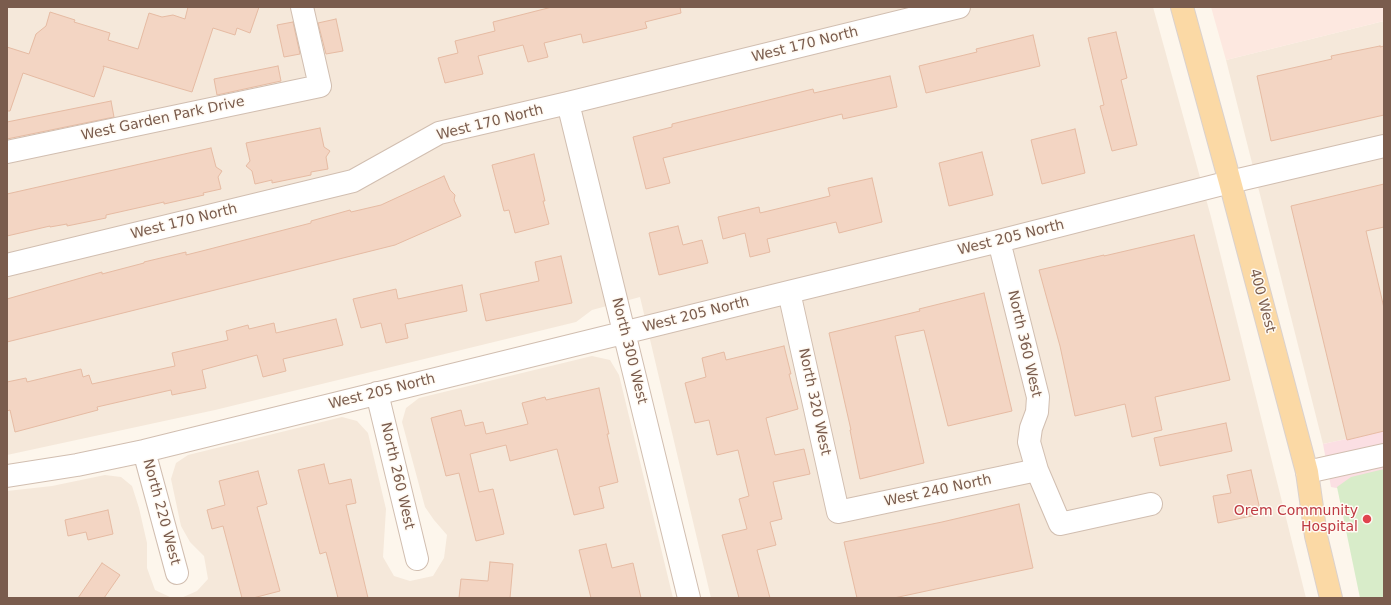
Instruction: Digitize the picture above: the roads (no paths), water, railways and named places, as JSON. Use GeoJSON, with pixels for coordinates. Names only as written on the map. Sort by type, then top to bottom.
{"type":"FeatureCollection","features":[{"type":"Feature","properties":{"kind":"main road","name":"400 West"},"geometry":{"type":"LineString","coordinates":[[1182,7],[1307,472],[1316,536],[1331,598]]}},
{"type":"Feature","properties":{"kind":"street","name":"West Garden Park Drive"},"geometry":{"type":"LineString","coordinates":[[7,152],[320,86],[302,7]]}},
{"type":"Feature","properties":{"kind":"street","name":"West 170 North"},"geometry":{"type":"LineString","coordinates":[[7,265],[353,181],[439,133],[568,104],[958,7]]}},
{"type":"Feature","properties":{"kind":"street","name":"North 300 West"},"geometry":{"type":"LineString","coordinates":[[568,104],[689,598]]}},
{"type":"Feature","properties":{"kind":"street","name":"West 205 North"},"geometry":{"type":"LineString","coordinates":[[7,476],[77,465],[144,451],[999,241],[1230,182],[1384,146]]}},
{"type":"Feature","properties":{"kind":"street","name":"North 360 West"},"geometry":{"type":"LineString","coordinates":[[999,241],[1038,398],[1037,412],[1031,428],[1030,442],[1037,470],[1060,524],[1151,504]]}},
{"type":"Feature","properties":{"kind":"street","name":"North 320 West"},"geometry":{"type":"LineString","coordinates":[[789,292],[838,512]]}},
{"type":"Feature","properties":{"kind":"street","name":"North 260 West"},"geometry":{"type":"LineString","coordinates":[[377,394],[417,559]]}},
{"type":"Feature","properties":{"kind":"street","name":"North 220 West"},"geometry":{"type":"LineString","coordinates":[[144,451],[178,573]]}},
{"type":"Feature","properties":{"kind":"street"},"geometry":{"type":"LineString","coordinates":[[1307,472],[1384,455]]}},
{"type":"Feature","properties":{"kind":"street","name":"West 240 North"},"geometry":{"type":"LineString","coordinates":[[838,512],[1037,470]]}},
{"type":"Feature","properties":{"kind":"place","name":"Orem Community Hospital"},"geometry":{"type":"Point","coordinates":[1367,519]}}]}
